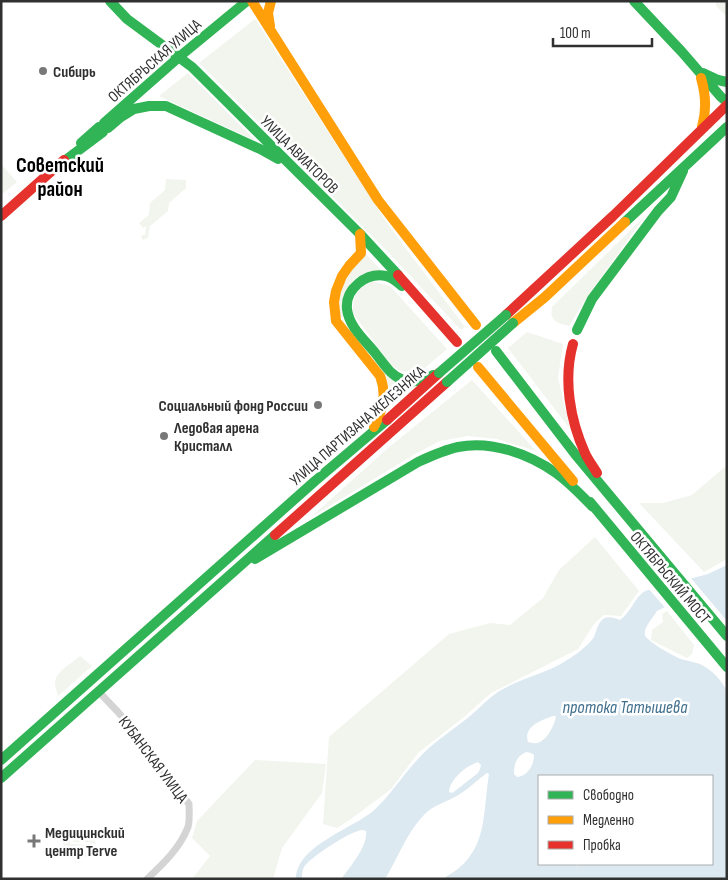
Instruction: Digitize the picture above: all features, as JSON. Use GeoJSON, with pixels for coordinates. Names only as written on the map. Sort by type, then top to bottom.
{"type":"FeatureCollection","features":[{"type":"Feature","properties":{"kind":"main road","name":"УЛИЦА АВИАТОРОВ"},"geometry":{"type":"LineString","coordinates":[[110,1],[127,20],[192,67],[360,234],[457,342]]}},
{"type":"Feature","properties":{"kind":"main road","name":"ОКТЯБРЬСКАЯ УЛИЦА"},"geometry":{"type":"LineString","coordinates":[[104,127],[179,57],[247,1]]}},
{"type":"Feature","properties":{"kind":"main road","name":"УЛИЦА АВИАТОРОВ"},"geometry":{"type":"LineString","coordinates":[[252,1],[378,200],[476,325]]}},
{"type":"Feature","properties":{"kind":"main road"},"geometry":{"type":"LineString","coordinates":[[270,30],[268,13],[272,1]]}},
{"type":"Feature","properties":{"kind":"main road"},"geometry":{"type":"LineString","coordinates":[[634,1],[727,104]]}},
{"type":"Feature","properties":{"kind":"main road"},"geometry":{"type":"LineString","coordinates":[[698,70],[718,80],[727,82]]}},
{"type":"Feature","properties":{"kind":"main road"},"geometry":{"type":"LineString","coordinates":[[698,70],[705,88],[706,102],[706,117],[702,128]]}},
{"type":"Feature","properties":{"kind":"main road","name":"УЛИЦА ПАРТИЗАНА ЖЕЛЕЗНЯКА"},"geometry":{"type":"LineString","coordinates":[[1,778],[447,382],[727,104]]}},
{"type":"Feature","properties":{"kind":"main road"},"geometry":{"type":"LineString","coordinates":[[1,216],[104,127],[124,114],[151,105],[166,106],[260,148],[292,167]]}},
{"type":"Feature","properties":{"kind":"main road","name":"УЛИЦА ПАРТИЗАНА ЖЕЛЕЗНЯКА"},"geometry":{"type":"LineString","coordinates":[[1,760],[439,373],[510,319],[545,297],[727,127]]}},
{"type":"Feature","properties":{"kind":"main road"},"geometry":{"type":"LineString","coordinates":[[577,330],[592,299],[658,211],[671,197],[686,166]]}},
{"type":"Feature","properties":{"kind":"main road"},"geometry":{"type":"LineString","coordinates":[[360,234],[361,253],[342,276],[334,302],[336,321],[383,382],[382,410],[366,438]]}},
{"type":"Feature","properties":{"kind":"main road"},"geometry":{"type":"LineString","coordinates":[[417,296],[391,278],[376,276],[362,281],[350,292],[347,300],[349,318],[359,334],[388,370],[395,375],[407,381],[416,381],[439,373]]}},
{"type":"Feature","properties":{"kind":"main road"},"geometry":{"type":"LineString","coordinates":[[572,344],[568,376],[577,430],[584,450],[608,494]]}},
{"type":"Feature","properties":{"kind":"main road"},"geometry":{"type":"LineString","coordinates":[[496,351],[608,494]]}},
{"type":"Feature","properties":{"kind":"main road"},"geometry":{"type":"LineString","coordinates":[[478,367],[593,506]]}},
{"type":"Feature","properties":{"kind":"main road"},"geometry":{"type":"LineString","coordinates":[[240,567],[294,537],[418,462],[447,450],[470,445],[492,446],[533,460],[552,470],[593,506]]}},
{"type":"Feature","properties":{"kind":"main road","name":"ОКТЯБРЬСКИЙ МОСТ"},"geometry":{"type":"LineString","coordinates":[[608,494],[727,636]]}},
{"type":"Feature","properties":{"kind":"main road","name":"ОКТЯБРЬСКИЙ МОСТ"},"geometry":{"type":"LineString","coordinates":[[593,506],[727,667]]}},
{"type":"Feature","properties":{"kind":"street","name":"КУБАНСКАЯ УЛИЦА"},"geometry":{"type":"LineString","coordinates":[[98,692],[152,752],[154,760],[189,804],[188,826],[180,841],[166,862],[147,879]]}},
{"type":"Feature","properties":{"kind":"shaded area"},"geometry":{"type":"Polygon","coordinates":[[[716,1],[727,1],[727,17],[716,6],[716,1]]]}},
{"type":"Feature","properties":{"kind":"shaded area"},"geometry":{"type":"Polygon","coordinates":[[[255,19],[389,226],[465,327],[461,330],[388,252],[199,63],[255,19]]]}},
{"type":"Feature","properties":{"kind":"shaded area"},"geometry":{"type":"Polygon","coordinates":[[[188,73],[256,141],[159,96],[188,73]]]}},
{"type":"Feature","properties":{"kind":"shaded area"},"geometry":{"type":"Polygon","coordinates":[[[1,164],[17,182],[1,195],[1,164]]]}},
{"type":"Feature","properties":{"kind":"shaded area"},"geometry":{"type":"Polygon","coordinates":[[[166,179],[186,180],[186,188],[169,203],[168,211],[150,226],[148,238],[143,240],[141,237],[145,235],[146,227],[143,228],[139,223],[149,215],[150,203],[165,190],[166,179]]]}},
{"type":"Feature","properties":{"kind":"shaded area"},"geometry":{"type":"Polygon","coordinates":[[[646,215],[589,294],[569,326],[555,321],[551,312],[552,307],[646,215]]]}},
{"type":"Feature","properties":{"kind":"shaded area"},"geometry":{"type":"Polygon","coordinates":[[[365,253],[382,271],[366,273],[359,276],[349,285],[345,297],[343,317],[340,318],[339,295],[347,276],[365,253]]]}},
{"type":"Feature","properties":{"kind":"shaded area"},"geometry":{"type":"Polygon","coordinates":[[[371,281],[390,286],[447,349],[420,372],[400,371],[390,364],[353,313],[356,294],[371,281]]]}},
{"type":"Feature","properties":{"kind":"shaded area"},"geometry":{"type":"Polygon","coordinates":[[[527,332],[563,344],[558,378],[570,429],[508,348],[527,332]]]}},
{"type":"Feature","properties":{"kind":"shaded area"},"geometry":{"type":"Polygon","coordinates":[[[374,361],[397,383],[410,388],[389,406],[387,381],[374,361]]]}},
{"type":"Feature","properties":{"kind":"shaded area"},"geometry":{"type":"Polygon","coordinates":[[[472,380],[536,451],[497,439],[468,436],[440,441],[415,454],[310,518],[388,448],[472,380]]]}},
{"type":"Feature","properties":{"kind":"shaded area"},"geometry":{"type":"Polygon","coordinates":[[[727,465],[727,559],[704,572],[639,503],[663,503],[692,495],[727,465]]]}},
{"type":"Feature","properties":{"kind":"shaded area"},"geometry":{"type":"Polygon","coordinates":[[[595,537],[639,591],[621,616],[604,615],[594,624],[578,649],[491,693],[418,753],[391,789],[351,819],[337,828],[323,824],[329,737],[449,634],[490,623],[510,625],[543,598],[559,570],[595,537]]]}},
{"type":"Feature","properties":{"kind":"shaded area"},"geometry":{"type":"Polygon","coordinates":[[[667,611],[694,645],[692,654],[687,658],[651,640],[652,630],[663,622],[662,614],[667,611]]]}},
{"type":"Feature","properties":{"kind":"shaded area"},"geometry":{"type":"Polygon","coordinates":[[[80,656],[92,666],[58,696],[55,683],[58,675],[80,656]]]}},
{"type":"Feature","properties":{"kind":"shaded area"},"geometry":{"type":"Polygon","coordinates":[[[255,760],[326,764],[322,793],[282,848],[273,879],[192,879],[210,856],[192,838],[197,821],[255,760]]]}},
{"type":"Feature","properties":{"kind":"shaded area"},"geometry":{"type":"Polygon","coordinates":[[[64,830],[71,830],[70,844],[88,845],[87,857],[63,856],[64,830]]]}},
{"type":"Feature","properties":{"kind":"shaded area"},"geometry":{"type":"Polygon","coordinates":[[[91,831],[95,831],[95,845],[90,844],[90,842],[74,842],[73,832],[91,833],[91,831]]]}},
{"type":"Feature","properties":{"kind":"water","name":"протока Татышева"},"geometry":{"type":"Polygon","coordinates":[[[727,565],[727,635],[699,601],[679,600],[657,611],[645,630],[645,636],[672,655],[709,669],[719,679],[727,692],[727,879],[442,879],[468,859],[476,847],[483,820],[489,774],[487,773],[464,792],[435,806],[423,816],[407,838],[385,879],[341,879],[361,850],[366,837],[366,831],[363,830],[350,834],[322,851],[304,867],[302,879],[296,879],[298,867],[305,857],[327,839],[373,811],[424,753],[437,742],[498,692],[571,658],[591,641],[598,625],[604,618],[609,617],[620,620],[645,591],[708,574],[727,565]],[[556,716],[538,722],[531,728],[528,732],[528,742],[538,743],[546,737],[553,727],[556,716]],[[526,752],[515,764],[514,774],[517,777],[524,775],[533,763],[534,755],[526,752]],[[478,762],[455,778],[449,792],[452,793],[478,773],[481,765],[478,762]]]}},
{"type":"Feature","properties":{"kind":"pier"},"geometry":{"type":"Polygon","coordinates":[[[690,577],[727,621],[727,637],[698,603],[680,602],[666,609],[648,588],[690,577]]]}},
{"type":"Feature","properties":{"kind":"traffic: fast"},"geometry":{"type":"LineString","coordinates":[[110,1],[127,19],[192,67],[360,234],[398,275]]}},
{"type":"Feature","properties":{"kind":"traffic: fast"},"geometry":{"type":"LineString","coordinates":[[104,123],[179,57],[247,1]]}},
{"type":"Feature","properties":{"kind":"traffic: fast"},"geometry":{"type":"LineString","coordinates":[[634,1],[727,102]]}},
{"type":"Feature","properties":{"kind":"traffic: fast"},"geometry":{"type":"LineString","coordinates":[[703,73],[727,82]]}},
{"type":"Feature","properties":{"kind":"traffic: fast"},"geometry":{"type":"LineString","coordinates":[[108,128],[134,109],[149,106],[166,106],[278,159]]}},
{"type":"Feature","properties":{"kind":"traffic: fast"},"geometry":{"type":"LineString","coordinates":[[81,143],[99,127]]}},
{"type":"Feature","properties":{"kind":"traffic: fast"},"geometry":{"type":"LineString","coordinates":[[625,222],[727,127]]}},
{"type":"Feature","properties":{"kind":"traffic: fast"},"geometry":{"type":"LineString","coordinates":[[59,165],[103,132]]}},
{"type":"Feature","properties":{"kind":"traffic: fast"},"geometry":{"type":"LineString","coordinates":[[577,330],[592,299],[658,211],[671,197],[683,171]]}},
{"type":"Feature","properties":{"kind":"traffic: fast"},"geometry":{"type":"LineString","coordinates":[[402,286],[386,276],[378,275],[364,279],[349,295],[347,302],[348,316],[358,333],[394,375],[411,382],[433,375]]}},
{"type":"Feature","properties":{"kind":"traffic: fast"},"geometry":{"type":"LineString","coordinates":[[439,373],[506,315]]}},
{"type":"Feature","properties":{"kind":"traffic: fast"},"geometry":{"type":"LineString","coordinates":[[447,382],[513,323]]}},
{"type":"Feature","properties":{"kind":"traffic: fast"},"geometry":{"type":"LineString","coordinates":[[496,351],[575,454],[727,636]]}},
{"type":"Feature","properties":{"kind":"traffic: fast"},"geometry":{"type":"LineString","coordinates":[[1,760],[315,481],[387,420]]}},
{"type":"Feature","properties":{"kind":"traffic: fast"},"geometry":{"type":"LineString","coordinates":[[255,559],[418,462],[443,451],[458,447],[471,445],[496,447],[534,460],[561,477],[593,507]]}},
{"type":"Feature","properties":{"kind":"traffic: fast"},"geometry":{"type":"LineString","coordinates":[[590,502],[727,667]]}},
{"type":"Feature","properties":{"kind":"traffic: fast"},"geometry":{"type":"LineString","coordinates":[[1,778],[275,535]]}},
{"type":"Feature","properties":{"kind":"traffic: slow"},"geometry":{"type":"LineString","coordinates":[[252,1],[378,200],[476,325]]}},
{"type":"Feature","properties":{"kind":"traffic: slow"},"geometry":{"type":"LineString","coordinates":[[270,26],[268,13],[271,1]]}},
{"type":"Feature","properties":{"kind":"traffic: slow"},"geometry":{"type":"LineString","coordinates":[[701,78],[705,102],[705,115],[702,127]]}},
{"type":"Feature","properties":{"kind":"traffic: slow"},"geometry":{"type":"LineString","coordinates":[[513,323],[545,297],[625,222]]}},
{"type":"Feature","properties":{"kind":"traffic: slow"},"geometry":{"type":"LineString","coordinates":[[360,234],[361,253],[342,276],[334,302],[336,321],[380,376],[384,396],[380,414],[374,427]]}},
{"type":"Feature","properties":{"kind":"traffic: slow"},"geometry":{"type":"LineString","coordinates":[[478,367],[573,481]]}},
{"type":"Feature","properties":{"kind":"traffic: jam"},"geometry":{"type":"LineString","coordinates":[[506,315],[613,216],[727,105]]}},
{"type":"Feature","properties":{"kind":"traffic: jam"},"geometry":{"type":"LineString","coordinates":[[1,216],[64,160]]}},
{"type":"Feature","properties":{"kind":"traffic: jam"},"geometry":{"type":"LineString","coordinates":[[398,275],[457,342]]}},
{"type":"Feature","properties":{"kind":"traffic: jam"},"geometry":{"type":"LineString","coordinates":[[573,344],[568,385],[572,413],[585,453],[597,473]]}},
{"type":"Feature","properties":{"kind":"traffic: jam"},"geometry":{"type":"LineString","coordinates":[[387,420],[439,373]]}},
{"type":"Feature","properties":{"kind":"traffic: jam"},"geometry":{"type":"LineString","coordinates":[[275,535],[447,382]]}},
{"type":"Feature","properties":{"kind":"place","name":"Сибирь"},"geometry":{"type":"Point","coordinates":[43,71]}},
{"type":"Feature","properties":{"kind":"place","name":"Социальный фонд России"},"geometry":{"type":"Point","coordinates":[318,405]}},
{"type":"Feature","properties":{"kind":"place","name":"Ледовая арена Кристалл"},"geometry":{"type":"Point","coordinates":[164,436]}},
{"type":"Feature","properties":{"kind":"place","name":"Медицинский центр Terve"},"geometry":{"type":"Point","coordinates":[34,841]}},
{"type":"Feature","properties":{"kind":"district","name":"Советский район"},"geometry":{"type":"Point","coordinates":[60,177]}}]}
